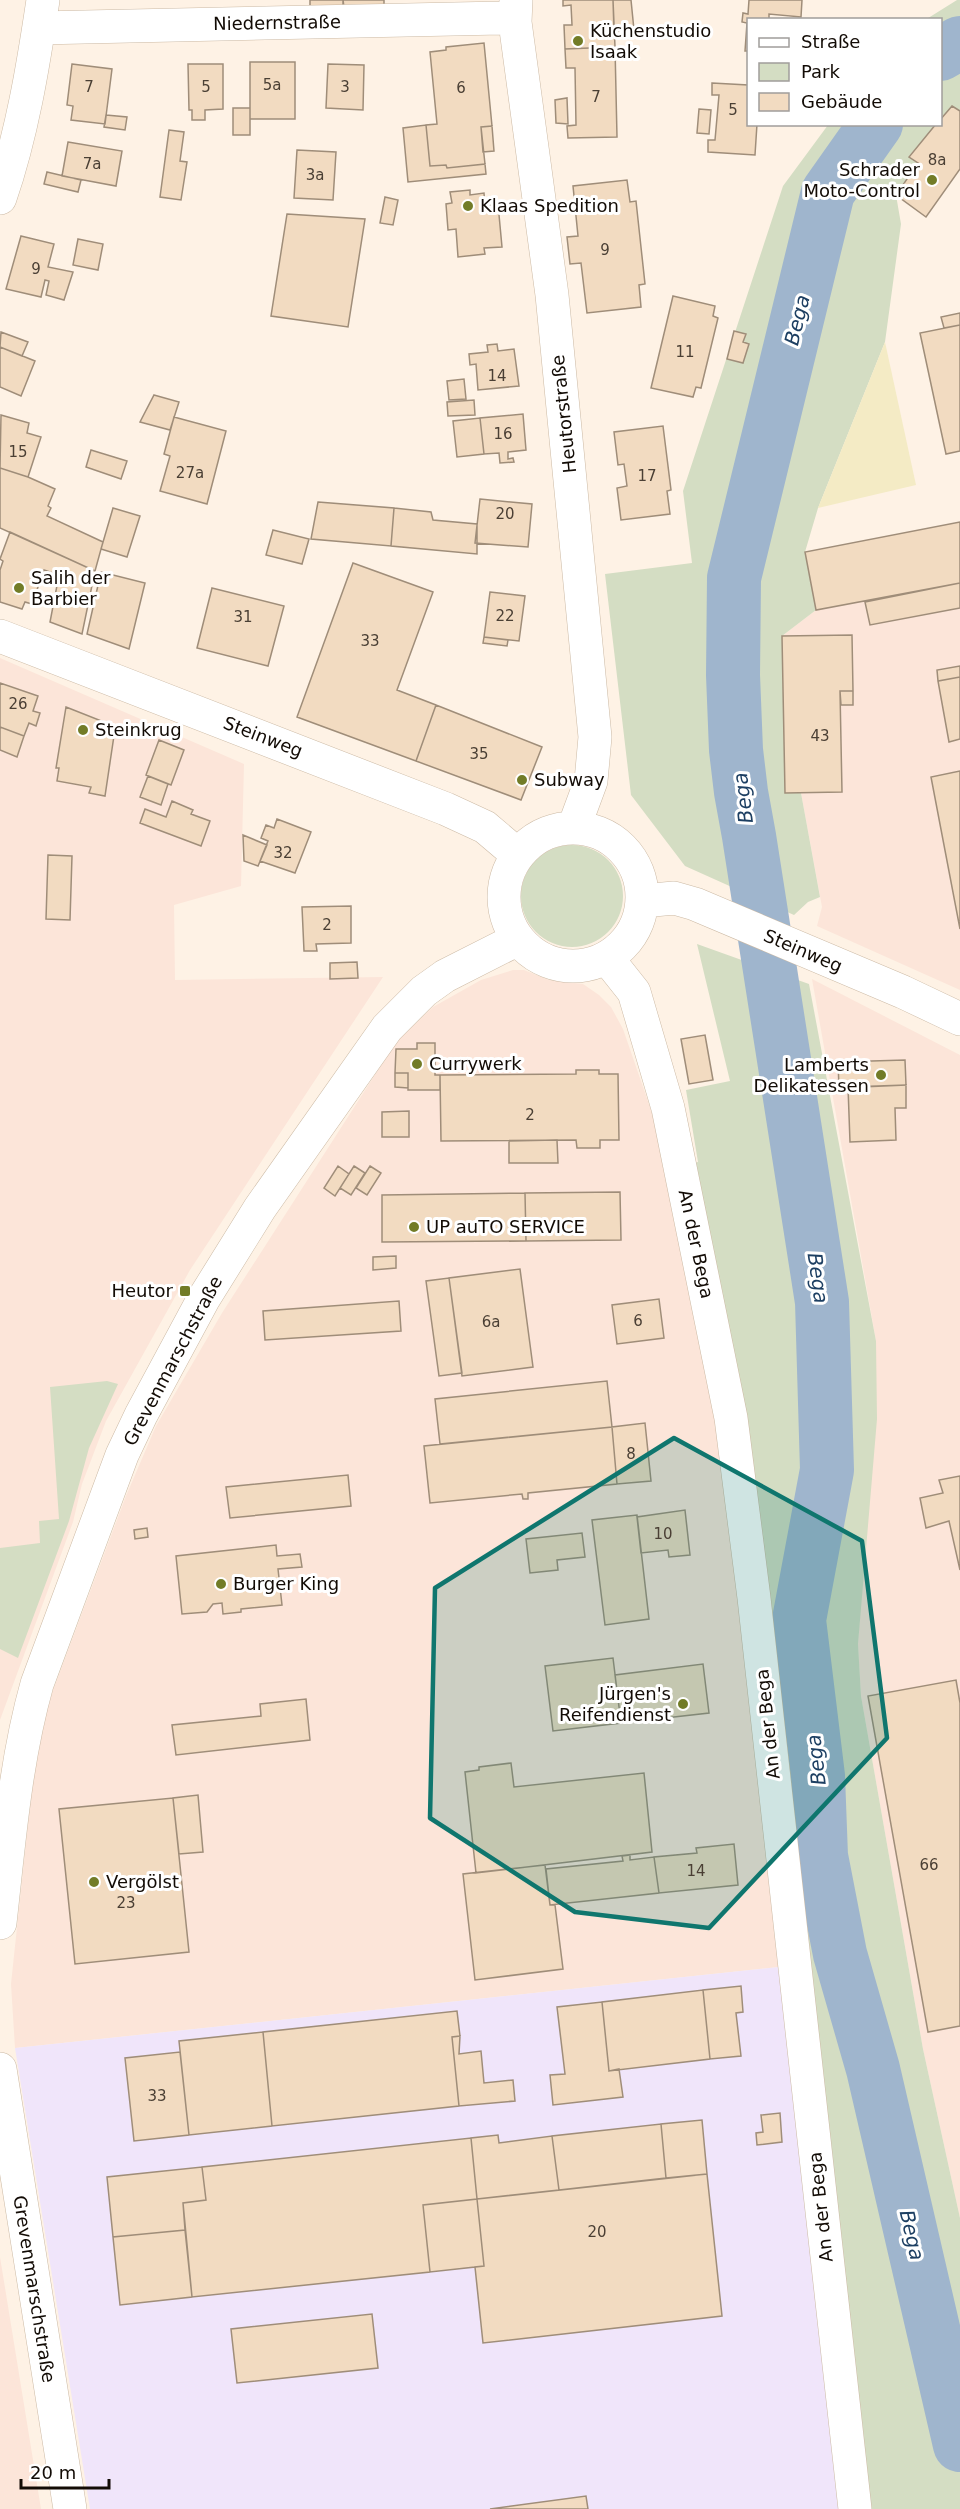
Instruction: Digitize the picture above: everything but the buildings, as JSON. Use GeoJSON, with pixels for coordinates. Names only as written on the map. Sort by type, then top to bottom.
{"type":"FeatureCollection","features":[{"type":"Feature","properties":{"kind":"street","name":"Niedernstraße"},"geometry":{"type":"LineString","coordinates":[[0,198],[11,165],[26,101],[41,14],[501,18],[515,11]]}},
{"type":"Feature","properties":{"kind":"street","name":"Heutorstraße"},"geometry":{"type":"LineString","coordinates":[[515,11],[552,295],[595,737],[591,781],[574,827]]}},
{"type":"Feature","properties":{"kind":"street","name":"Steinweg"},"geometry":{"type":"LineString","coordinates":[[0,636],[446,808],[486,827],[518,855]]}},
{"type":"Feature","properties":{"kind":"street"},"geometry":{"type":"LineString","coordinates":[[574,827],[591,829],[607,835],[622,847],[634,863],[641,881],[643,901],[638,924],[625,943],[607,958],[588,965],[568,966],[548,962],[530,952],[518,939],[509,925],[504,893],[506,879],[518,855],[538,836],[560,828],[574,827]]}},
{"type":"Feature","properties":{"kind":"street","name":"Steinweg"},"geometry":{"type":"LineString","coordinates":[[643,901],[674,898],[695,904],[903,992],[960,1019]]}},
{"type":"Feature","properties":{"kind":"street","name":"Grevenmarschstraße"},"geometry":{"type":"LineString","coordinates":[[0,1923],[20,1754],[27,1719],[37,1684],[122,1455],[141,1415],[204,1298],[260,1208],[387,1028],[424,991],[445,976],[518,939]]}},
{"type":"Feature","properties":{"kind":"street","name":"An der Bega"},"geometry":{"type":"LineString","coordinates":[[607,958],[634,992],[668,1108],[731,1418],[855,2509]]}},
{"type":"Feature","properties":{"kind":"street","name":"Grevenmarschstraße"},"geometry":{"type":"LineString","coordinates":[[0,2068],[70,2509]]}},
{"type":"Feature","properties":{"kind":"highlighted area"},"geometry":{"type":"Polygon","coordinates":[[[674,1438],[862,1541],[887,1738],[709,1928],[575,1912],[430,1818],[435,1588],[674,1438]]]}},
{"type":"Feature","properties":{"kind":"shaded area"},"geometry":{"type":"Polygon","coordinates":[[[960,583],[960,990],[817,926],[822,907],[801,793],[785,793],[782,636],[816,610],[960,583]]]}},
{"type":"Feature","properties":{"kind":"shaded area"},"geometry":{"type":"Polygon","coordinates":[[[0,658],[244,764],[241,886],[174,905],[175,980],[383,977],[190,1270],[106,1421],[82,1484],[73,1522],[0,1720],[0,658]]]}},
{"type":"Feature","properties":{"kind":"shaded area"},"geometry":{"type":"Polygon","coordinates":[[[513,970],[524,970],[549,980],[583,984],[611,1007],[623,1029],[652,1113],[718,1413],[779,1967],[15,2048],[11,1984],[36,1748],[52,1693],[126,1496],[156,1426],[222,1313],[396,1042],[433,1007],[481,980],[513,970]]]}},
{"type":"Feature","properties":{"kind":"shaded area"},"geometry":{"type":"Polygon","coordinates":[[[812,979],[960,1055],[960,2218],[923,2049],[861,1696],[858,1645],[876,1341],[812,979]]]}},
{"type":"Feature","properties":{"kind":"shaded area"},"geometry":{"type":"Polygon","coordinates":[[[779,1967],[847,2509],[90,2509],[15,2048],[779,1967]]]}},
{"type":"Feature","properties":{"kind":"shaded area"},"geometry":{"type":"Polygon","coordinates":[[[0,2257],[41,2509],[0,2509],[0,2257]]]}},
{"type":"Feature","properties":{"kind":"green space"},"geometry":{"type":"Polygon","coordinates":[[[960,0],[960,111],[942,120],[942,18],[928,18],[960,0]]]}},
{"type":"Feature","properties":{"kind":"green space"},"geometry":{"type":"Polygon","coordinates":[[[827,126],[935,126],[909,156],[918,163],[896,195],[901,224],[885,342],[818,508],[805,552],[816,610],[782,636],[785,793],[801,793],[820,897],[808,902],[794,915],[685,866],[631,795],[605,574],[692,563],[683,491],[783,186],[827,126]]]}},
{"type":"Feature","properties":{"kind":"green space"},"geometry":{"type":"Polygon","coordinates":[[[572,845],[592,849],[608,860],[619,876],[623,896],[619,916],[608,932],[592,943],[572,947],[552,943],[536,932],[525,916],[521,896],[525,876],[536,860],[552,849],[572,845]]]}},
{"type":"Feature","properties":{"kind":"green space"},"geometry":{"type":"Polygon","coordinates":[[[697,944],[809,984],[876,1341],[877,1419],[858,1644],[861,1696],[923,2049],[960,2218],[960,2509],[867,2509],[690,1164],[698,1162],[686,1090],[730,1081],[697,944]]]}},
{"type":"Feature","properties":{"kind":"green space"},"geometry":{"type":"Polygon","coordinates":[[[107,1381],[118,1384],[89,1448],[69,1521],[18,1658],[0,1649],[0,1548],[40,1543],[39,1521],[59,1519],[50,1387],[107,1381]]]}},
{"type":"Feature","properties":{"kind":"sand"},"geometry":{"type":"Polygon","coordinates":[[[885,342],[916,485],[818,508],[885,342]]]}},
{"type":"Feature","properties":{"kind":"waterway","name":"Bega"},"geometry":{"type":"LineString","coordinates":[[942,53],[960,43]]}},
{"type":"Feature","properties":{"kind":"waterway","name":"Bega"},"geometry":{"type":"LineString","coordinates":[[875,126],[828,192],[734,578],[733,675],[736,750],[741,792],[822,1302],[827,1470],[799,1620],[818,1776],[821,1856],[840,1954],[873,2069],[960,2445]]}},
{"type":"Feature","properties":{"kind":"place","name":"Küchenstudio Isaak"},"geometry":{"type":"Point","coordinates":[578,41]}},
{"type":"Feature","properties":{"kind":"place","name":"Schrader Moto-Control"},"geometry":{"type":"Point","coordinates":[932,180]}},
{"type":"Feature","properties":{"kind":"place","name":"Klaas Spedition"},"geometry":{"type":"Point","coordinates":[468,206]}},
{"type":"Feature","properties":{"kind":"place","name":"Salih der Barbier"},"geometry":{"type":"Point","coordinates":[19,588]}},
{"type":"Feature","properties":{"kind":"place","name":"Steinkrug"},"geometry":{"type":"Point","coordinates":[83,730]}},
{"type":"Feature","properties":{"kind":"place","name":"Subway"},"geometry":{"type":"Point","coordinates":[522,780]}},
{"type":"Feature","properties":{"kind":"place","name":"Currywerk"},"geometry":{"type":"Point","coordinates":[417,1064]}},
{"type":"Feature","properties":{"kind":"place","name":"Lamberts Delikatessen"},"geometry":{"type":"Point","coordinates":[881,1075]}},
{"type":"Feature","properties":{"kind":"place","name":"UP auTO SERVICE"},"geometry":{"type":"Point","coordinates":[414,1227]}},
{"type":"Feature","properties":{"kind":"place","name":"Heutor"},"geometry":{"type":"Point","coordinates":[185,1291]}},
{"type":"Feature","properties":{"kind":"place","name":"Burger King"},"geometry":{"type":"Point","coordinates":[221,1584]}},
{"type":"Feature","properties":{"kind":"place","name":"Jürgen's Reifendienst"},"geometry":{"type":"Point","coordinates":[683,1704]}},
{"type":"Feature","properties":{"kind":"place","name":"Vergölst"},"geometry":{"type":"Point","coordinates":[94,1882]}}]}
